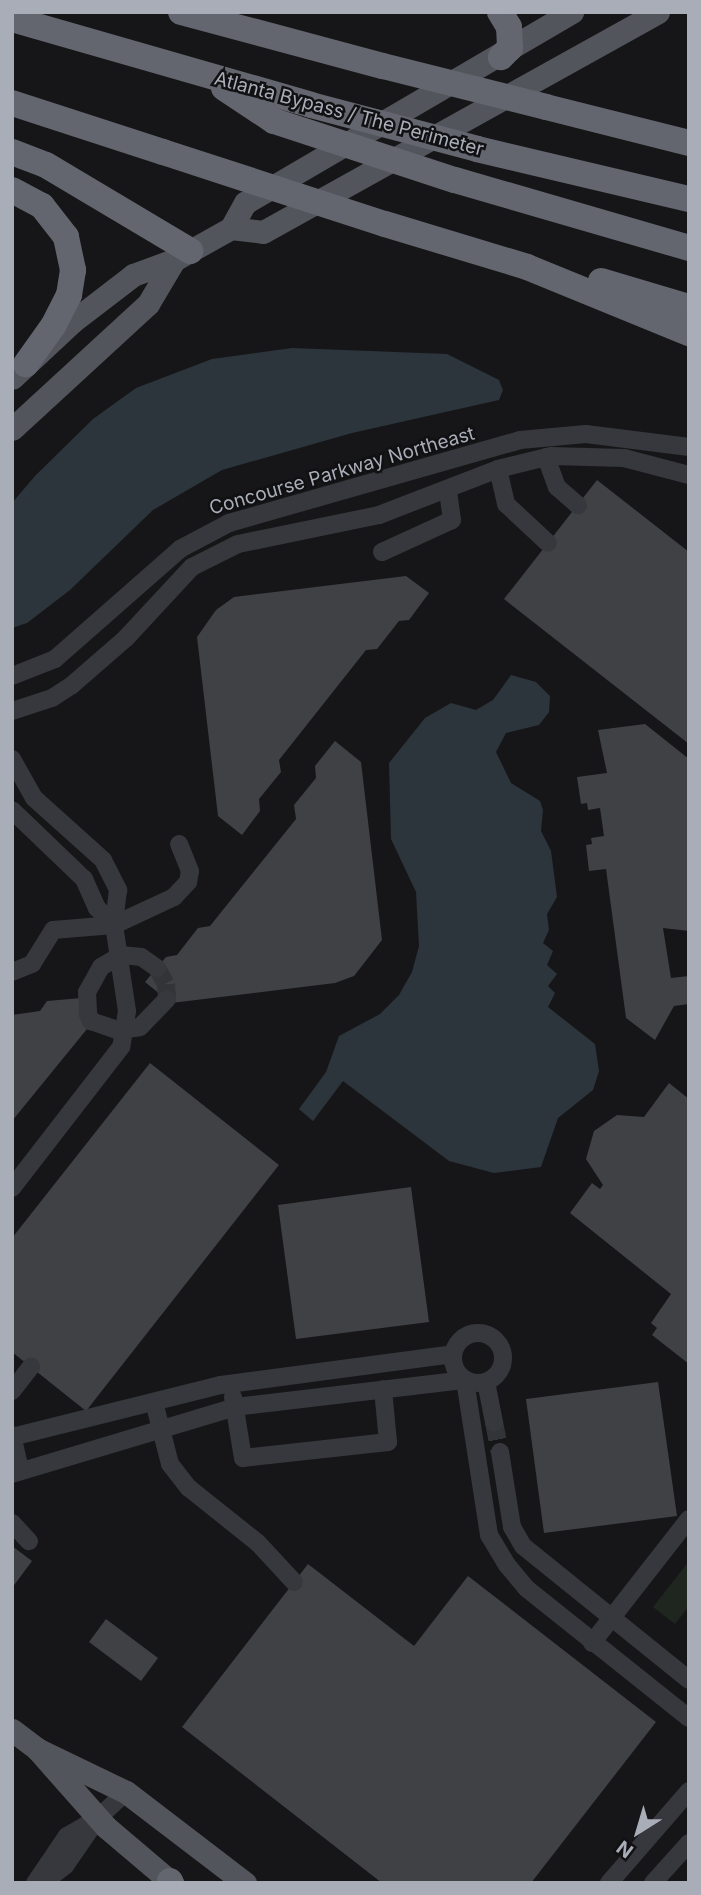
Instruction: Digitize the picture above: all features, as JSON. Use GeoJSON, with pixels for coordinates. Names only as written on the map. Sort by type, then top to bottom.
{"type":"FeatureCollection","features":[{"type":"Feature","properties":{"kind":"highway"},"geometry":{"type":"LineString","coordinates":[[181,12],[383,66],[689,142]]}},
{"type":"Feature","properties":{"kind":"highway"},"geometry":{"type":"LineString","coordinates":[[500,12],[509,27],[510,48],[500,57]]}},
{"type":"Feature","properties":{"kind":"highway","name":"Atlanta Bypass / The Perimeter"},"geometry":{"type":"LineString","coordinates":[[12,19],[477,149],[689,199]]}},
{"type":"Feature","properties":{"kind":"highway"},"geometry":{"type":"LineString","coordinates":[[202,74],[274,121],[455,180],[689,248]]}},
{"type":"Feature","properties":{"kind":"highway"},"geometry":{"type":"LineString","coordinates":[[12,103],[385,224],[527,267],[689,333]]}},
{"type":"Feature","properties":{"kind":"highway"},"geometry":{"type":"LineString","coordinates":[[12,152],[46,166],[182,256]]}},
{"type":"Feature","properties":{"kind":"highway"},"geometry":{"type":"LineString","coordinates":[[12,190],[42,206],[66,237],[73,270],[64,305],[19,371]]}},
{"type":"Feature","properties":{"kind":"highway"},"geometry":{"type":"LineString","coordinates":[[527,267],[635,288],[689,307]]}},
{"type":"Feature","properties":{"kind":"main road"},"geometry":{"type":"LineString","coordinates":[[19,371],[133,275],[182,256],[231,228],[245,203],[500,57],[572,12]]}},
{"type":"Feature","properties":{"kind":"main road"},"geometry":{"type":"LineString","coordinates":[[231,228],[263,232],[658,12]]}},
{"type":"Feature","properties":{"kind":"main road"},"geometry":{"type":"LineString","coordinates":[[12,429],[148,304],[182,256]]}},
{"type":"Feature","properties":{"kind":"main road"},"geometry":{"type":"LineString","coordinates":[[12,1730],[37,1749],[98,1818],[171,1882]]}},
{"type":"Feature","properties":{"kind":"main road"},"geometry":{"type":"LineString","coordinates":[[37,1749],[126,1792],[245,1883]]}},
{"type":"Feature","properties":{"kind":"street","name":"Concourse Parkway Northeast"},"geometry":{"type":"LineString","coordinates":[[12,676],[55,659],[180,549],[229,523],[520,440],[586,434],[689,447]]}},
{"type":"Feature","properties":{"kind":"street"},"geometry":{"type":"LineString","coordinates":[[546,457],[556,487],[578,505]]}},
{"type":"Feature","properties":{"kind":"street"},"geometry":{"type":"LineString","coordinates":[[12,712],[52,698],[72,685],[126,638],[192,566],[214,553],[379,515],[498,469],[546,457],[624,458],[689,475]]}},
{"type":"Feature","properties":{"kind":"street"},"geometry":{"type":"LineString","coordinates":[[498,469],[506,504],[548,543]]}},
{"type":"Feature","properties":{"kind":"street"},"geometry":{"type":"LineString","coordinates":[[382,552],[452,520],[448,490]]}},
{"type":"Feature","properties":{"kind":"street"},"geometry":{"type":"LineString","coordinates":[[12,759],[34,798],[103,860],[118,890],[114,925],[121,955],[125,1029],[121,1047],[12,1188]]}},
{"type":"Feature","properties":{"kind":"street"},"geometry":{"type":"LineString","coordinates":[[12,810],[84,879],[97,908],[114,925]]}},
{"type":"Feature","properties":{"kind":"street"},"geometry":{"type":"LineString","coordinates":[[12,972],[32,964],[53,930],[114,925],[174,897],[188,882],[190,871],[178,844]]}},
{"type":"Feature","properties":{"kind":"street"},"geometry":{"type":"LineString","coordinates":[[157,968],[141,957],[121,955],[101,967],[90,981],[86,1003],[91,1021],[125,1029],[150,1021],[167,999]]}},
{"type":"Feature","properties":{"kind":"street"},"geometry":{"type":"LineString","coordinates":[[467,1336],[491,1337],[502,1359],[496,1374],[486,1382],[465,1380],[235,1407],[161,1432],[16,1472],[12,1436],[232,1383],[453,1354],[467,1336]]}},
{"type":"Feature","properties":{"kind":"street"},"geometry":{"type":"LineString","coordinates":[[453,1354],[455,1369],[465,1380],[489,1535],[507,1565],[526,1588],[689,1718]]}},
{"type":"Feature","properties":{"kind":"street"},"geometry":{"type":"LineString","coordinates":[[12,1391],[31,1367]]}},
{"type":"Feature","properties":{"kind":"street"},"geometry":{"type":"LineString","coordinates":[[486,1382],[494,1422]]}},
{"type":"Feature","properties":{"kind":"street"},"geometry":{"type":"LineString","coordinates":[[232,1383],[243,1458],[388,1442],[383,1389]]}},
{"type":"Feature","properties":{"kind":"street"},"geometry":{"type":"LineString","coordinates":[[154,1402],[170,1464],[189,1488],[258,1543],[294,1583]]}},
{"type":"Feature","properties":{"kind":"street"},"geometry":{"type":"LineString","coordinates":[[478,1462],[501,1457],[512,1527],[523,1546],[689,1680]]}},
{"type":"Feature","properties":{"kind":"street"},"geometry":{"type":"LineString","coordinates":[[593,1643],[689,1519]]}},
{"type":"Feature","properties":{"kind":"street"},"geometry":{"type":"LineString","coordinates":[[12,1523],[29,1541]]}},
{"type":"Feature","properties":{"kind":"street"},"geometry":{"type":"LineString","coordinates":[[609,1883],[689,1791]]}},
{"type":"Feature","properties":{"kind":"street"},"geometry":{"type":"LineString","coordinates":[[43,1883],[65,1866],[98,1818],[126,1792]]}},
{"type":"Feature","properties":{"kind":"street"},"geometry":{"type":"LineString","coordinates":[[35,1883],[67,1836],[98,1818]]}},
{"type":"Feature","properties":{"kind":"street"},"geometry":{"type":"LineString","coordinates":[[653,1883],[689,1843]]}},
{"type":"Feature","properties":{"kind":"shaded area"},"geometry":{"type":"Polygon","coordinates":[[[292,348],[447,354],[499,380],[503,390],[499,400],[352,433],[222,470],[153,510],[70,590],[27,623],[12,628],[12,503],[35,476],[93,419],[136,388],[212,359],[292,348]]]}},
{"type":"Feature","properties":{"kind":"shaded area"},"geometry":{"type":"Polygon","coordinates":[[[511,675],[536,682],[550,696],[549,712],[539,725],[506,733],[496,752],[511,783],[540,801],[543,810],[541,831],[551,851],[557,897],[547,914],[549,930],[543,943],[553,951],[547,965],[557,974],[548,986],[555,993],[548,1007],[595,1044],[599,1071],[593,1090],[558,1118],[541,1167],[494,1173],[449,1161],[343,1081],[313,1121],[299,1109],[326,1072],[339,1036],[380,1014],[399,995],[412,972],[419,946],[416,892],[391,839],[389,763],[425,718],[451,703],[476,710],[493,700],[511,675]]]}},
{"type":"Feature","properties":{"kind":"shaded area"},"geometry":{"type":"Polygon","coordinates":[[[689,1561],[689,1606],[675,1624],[653,1607],[689,1561]]]}},
{"type":"Feature","properties":{"kind":"building"},"geometry":{"type":"Polygon","coordinates":[[[597,480],[689,552],[689,744],[504,599],[597,480]]]}},
{"type":"Feature","properties":{"kind":"building"},"geometry":{"type":"Polygon","coordinates":[[[406,576],[429,593],[409,620],[399,621],[377,649],[366,650],[279,760],[281,772],[259,799],[260,811],[242,835],[218,816],[197,637],[216,610],[234,597],[406,576]]]}},
{"type":"Feature","properties":{"kind":"building"},"geometry":{"type":"Polygon","coordinates":[[[645,724],[689,759],[689,931],[663,928],[671,978],[689,976],[689,1004],[674,1006],[655,1040],[626,1018],[606,869],[589,871],[586,845],[592,844],[591,838],[604,836],[600,808],[588,810],[587,803],[581,804],[577,777],[607,773],[598,730],[645,724]]]}},
{"type":"Feature","properties":{"kind":"building"},"geometry":{"type":"Polygon","coordinates":[[[335,741],[361,762],[382,940],[354,976],[335,983],[171,1003],[145,982],[166,957],[177,955],[198,928],[210,926],[296,819],[294,805],[316,778],[315,766],[335,741]]]}},
{"type":"Feature","properties":{"kind":"building"},"geometry":{"type":"Polygon","coordinates":[[[82,998],[87,1029],[12,1121],[12,1015],[40,1011],[47,1001],[82,998]]]}},
{"type":"Feature","properties":{"kind":"building"},"geometry":{"type":"Polygon","coordinates":[[[150,1063],[279,1165],[86,1411],[12,1352],[12,1238],[150,1063]]]}},
{"type":"Feature","properties":{"kind":"building"},"geometry":{"type":"Polygon","coordinates":[[[669,1083],[689,1099],[689,1364],[652,1335],[657,1328],[651,1323],[671,1294],[570,1213],[592,1183],[600,1189],[603,1185],[586,1159],[594,1131],[617,1115],[644,1117],[669,1083]]]}},
{"type":"Feature","properties":{"kind":"building"},"geometry":{"type":"Polygon","coordinates":[[[411,1187],[429,1322],[296,1339],[278,1205],[411,1187]]]}},
{"type":"Feature","properties":{"kind":"building"},"geometry":{"type":"Polygon","coordinates":[[[658,1382],[677,1516],[544,1533],[526,1399],[658,1382]]]}},
{"type":"Feature","properties":{"kind":"building"},"geometry":{"type":"Polygon","coordinates":[[[12,1546],[32,1561],[12,1588],[12,1546]]]}},
{"type":"Feature","properties":{"kind":"building"},"geometry":{"type":"Polygon","coordinates":[[[308,1564],[414,1646],[468,1576],[656,1722],[531,1883],[382,1883],[182,1727],[308,1564]]]}},
{"type":"Feature","properties":{"kind":"building"},"geometry":{"type":"Polygon","coordinates":[[[106,1619],[158,1658],[141,1681],[89,1642],[106,1619]]]}},
{"type":"Feature","properties":{"kind":"tunnel"},"geometry":{"type":"LineString","coordinates":[[157,968],[166,984],[167,999]]}},
{"type":"Feature","properties":{"kind":"tunnel"},"geometry":{"type":"LineString","coordinates":[[494,1422],[500,1452]]}}]}
